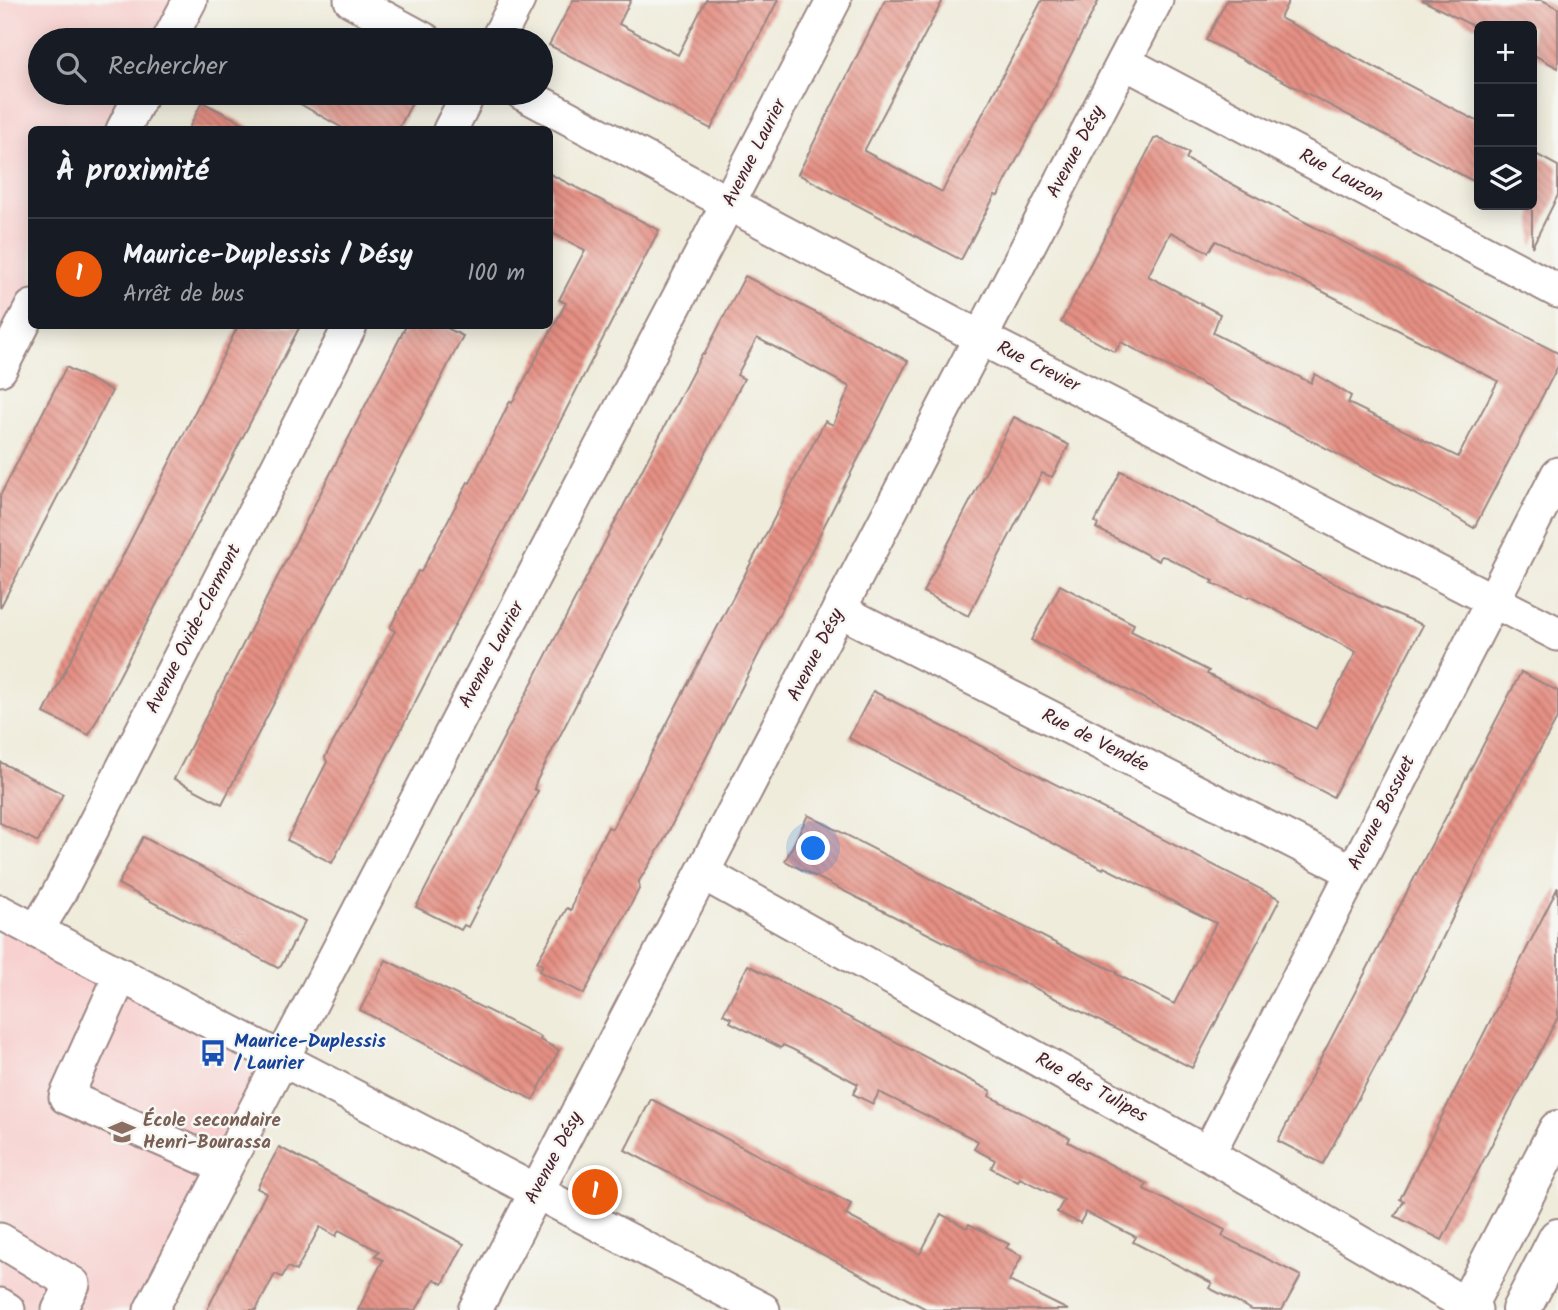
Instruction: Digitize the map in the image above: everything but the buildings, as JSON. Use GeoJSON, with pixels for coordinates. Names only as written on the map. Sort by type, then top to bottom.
{"type":"FeatureCollection","features":[{"type":"Feature","properties":{"kind":"main road"},"geometry":{"type":"LineString","coordinates":[[1469,1309],[1558,1130]]}},
{"type":"Feature","properties":{"kind":"main road"},"geometry":{"type":"LineString","coordinates":[[1521,1310],[1558,1238]]}},
{"type":"Feature","properties":{"kind":"street"},"geometry":{"type":"LineString","coordinates":[[175,28],[190,0]]}},
{"type":"Feature","properties":{"kind":"street"},"geometry":{"type":"LineString","coordinates":[[351,0],[403,28]]}},
{"type":"Feature","properties":{"kind":"street"},"geometry":{"type":"LineString","coordinates":[[502,28],[517,0]]}},
{"type":"Feature","properties":{"kind":"street","name":"Avenue Laurier"},"geometry":{"type":"LineString","coordinates":[[151,1310],[834,0]]}},
{"type":"Feature","properties":{"kind":"street","name":"Avenue Désy"},"geometry":{"type":"LineString","coordinates":[[475,1310],[1156,0]]}},
{"type":"Feature","properties":{"kind":"street","name":"Rue Lauzon"},"geometry":{"type":"LineString","coordinates":[[1124,62],[1558,291]]}},
{"type":"Feature","properties":{"kind":"street"},"geometry":{"type":"LineString","coordinates":[[125,126],[136,105]]}},
{"type":"Feature","properties":{"kind":"street"},"geometry":{"type":"LineString","coordinates":[[452,126],[463,105]]}},
{"type":"Feature","properties":{"kind":"street","name":"Rue Crevier"},"geometry":{"type":"LineString","coordinates":[[545,105],[979,337],[1558,635]]}},
{"type":"Feature","properties":{"kind":"street"},"geometry":{"type":"LineString","coordinates":[[0,369],[28,315]]}},
{"type":"Feature","properties":{"kind":"street","name":"Avenue Ovide-Clermont"},"geometry":{"type":"LineString","coordinates":[[36,931],[58,895],[348,329]]}},
{"type":"Feature","properties":{"kind":"street","name":"Avenue Bossuet"},"geometry":{"type":"LineString","coordinates":[[1208,1154],[1558,474]]}},
{"type":"Feature","properties":{"kind":"street","name":"Rue de Vendée"},"geometry":{"type":"LineString","coordinates":[[839,610],[1352,871]]}},
{"type":"Feature","properties":{"kind":"street","name":"Rue des Tulipes"},"geometry":{"type":"LineString","coordinates":[[703,873],[1208,1154],[1469,1309]]}},
{"type":"Feature","properties":{"kind":"street"},"geometry":{"type":"LineString","coordinates":[[0,912],[763,1310]]}},
{"type":"Feature","properties":{"kind":"street"},"geometry":{"type":"LineString","coordinates":[[121,975],[66,1097],[225,1167]]}},
{"type":"Feature","properties":{"kind":"street"},"geometry":{"type":"LineString","coordinates":[[0,1240],[73,1284],[59,1310]]}},
{"type":"Feature","properties":{"kind":"street"},"geometry":{"type":"LineString","coordinates":[[0,1306],[8,1310]]}},
{"type":"Feature","properties":{"kind":"shaded area"},"geometry":{"type":"Polygon","coordinates":[[[0,0],[190,0],[175,28],[28,28],[28,105],[136,105],[125,126],[28,126],[28,313],[0,368],[0,0]]]}},
{"type":"Feature","properties":{"kind":"shaded area","name":"École secondaire Henri-Bourassa"},"geometry":{"type":"Polygon","coordinates":[[[0,912],[280,1059],[151,1310],[0,1310],[0,912]]]}},
{"type":"Feature","properties":{"kind":"place","name":"Maurice-Duplessis / Laurier"},"geometry":{"type":"Point","coordinates":[213,1053]}},
{"type":"Feature","properties":{"kind":"place","name":"École secondaire Henri-Bourassa"},"geometry":{"type":"Point","coordinates":[122,1132]}},
{"type":"Feature","properties":{"kind":"place","name":"Maurice-Duplessis / Désy"},"geometry":{"type":"Point","coordinates":[595,1192]}}]}
